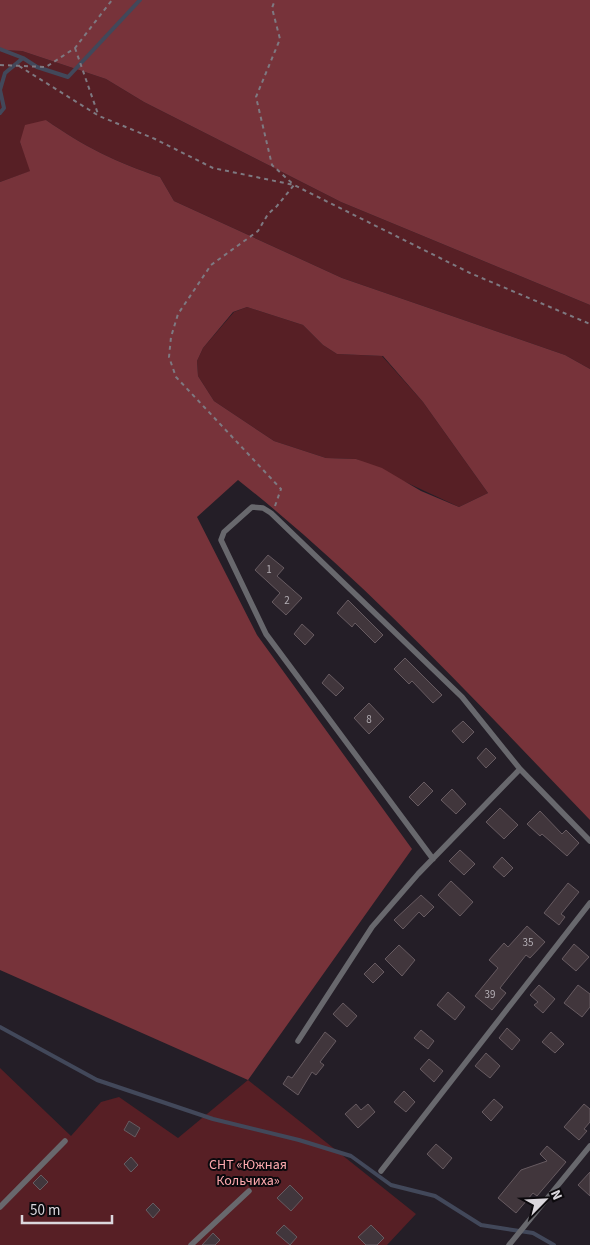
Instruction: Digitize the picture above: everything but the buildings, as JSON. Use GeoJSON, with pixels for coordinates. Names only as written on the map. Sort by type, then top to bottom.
{"type":"FeatureCollection","features":[{"type":"Feature","properties":{"kind":"lane"},"geometry":{"type":"LineString","coordinates":[[433,859],[266,634],[222,545],[221,535],[248,509],[257,506],[271,513],[462,697],[520,769],[590,841]]}},
{"type":"Feature","properties":{"kind":"lane"},"geometry":{"type":"LineString","coordinates":[[298,1040],[372,927],[433,859],[520,769]]}},
{"type":"Feature","properties":{"kind":"lane"},"geometry":{"type":"LineString","coordinates":[[381,1172],[590,903]]}},
{"type":"Feature","properties":{"kind":"lane"},"geometry":{"type":"LineString","coordinates":[[0,1207],[65,1142]]}},
{"type":"Feature","properties":{"kind":"lane"},"geometry":{"type":"LineString","coordinates":[[509,1245],[590,1146]]}},
{"type":"Feature","properties":{"kind":"lane"},"geometry":{"type":"LineString","coordinates":[[191,1245],[249,1190]]}},
{"type":"Feature","properties":{"kind":"path"},"geometry":{"type":"LineString","coordinates":[[0,64],[46,67],[75,48],[112,0]]}},
{"type":"Feature","properties":{"kind":"path"},"geometry":{"type":"LineString","coordinates":[[275,0],[272,8],[280,39],[256,97],[272,165],[294,185]]}},
{"type":"Feature","properties":{"kind":"path"},"geometry":{"type":"LineString","coordinates":[[75,48],[99,116]]}},
{"type":"Feature","properties":{"kind":"path"},"geometry":{"type":"LineString","coordinates":[[19,66],[99,116],[155,139],[213,168],[294,185],[470,273],[590,324]]}},
{"type":"Feature","properties":{"kind":"path"},"geometry":{"type":"LineString","coordinates":[[271,513],[281,489],[176,377],[169,358],[171,337],[178,314],[211,265],[258,231],[268,214],[294,185]]}},
{"type":"Feature","properties":{"kind":"green space"},"geometry":{"type":"Polygon","coordinates":[[[0,50],[22,51],[106,79],[144,102],[341,202],[590,305],[590,369],[565,355],[342,278],[174,201],[160,177],[101,153],[46,120],[20,142],[31,171],[0,182],[0,50]]]}},
{"type":"Feature","properties":{"kind":"green space"},"geometry":{"type":"Polygon","coordinates":[[[247,307],[303,325],[323,345],[337,354],[382,356],[423,402],[488,493],[459,507],[356,459],[326,458],[274,441],[214,401],[198,376],[197,361],[203,348],[234,312],[247,307]]]}},
{"type":"Feature","properties":{"kind":"green space","name":"СНТ «Южная Кольчиха»"},"geometry":{"type":"Polygon","coordinates":[[[0,1068],[71,1136],[101,1102],[119,1097],[178,1138],[248,1080],[416,1214],[387,1245],[0,1245],[0,1068]]]}},
{"type":"Feature","properties":{"kind":"shaded area"},"geometry":{"type":"Polygon","coordinates":[[[0,0],[590,0],[590,305],[341,202],[144,102],[106,79],[22,51],[0,50],[0,0]]]}},
{"type":"Feature","properties":{"kind":"shaded area"},"geometry":{"type":"Polygon","coordinates":[[[46,120],[101,153],[160,177],[174,201],[342,278],[565,355],[590,369],[590,820],[376,601],[331,559],[238,480],[197,517],[257,635],[412,849],[248,1080],[0,970],[0,182],[30,171],[20,142],[25,125],[46,120]],[[247,307],[233,312],[203,348],[197,361],[198,376],[214,401],[274,441],[326,458],[356,459],[382,468],[421,491],[459,507],[488,493],[423,402],[383,356],[337,354],[323,345],[303,325],[247,307]]]}},
{"type":"Feature","properties":{"kind":"waterway"},"geometry":{"type":"LineString","coordinates":[[0,90],[5,73],[23,58],[37,67],[68,77],[140,0]]}},
{"type":"Feature","properties":{"kind":"waterway"},"geometry":{"type":"LineString","coordinates":[[0,49],[23,58]]}},
{"type":"Feature","properties":{"kind":"waterway"},"geometry":{"type":"LineString","coordinates":[[0,90],[4,108],[0,113]]}},
{"type":"Feature","properties":{"kind":"waterway"},"geometry":{"type":"LineString","coordinates":[[0,1027],[97,1080],[213,1119],[299,1140],[351,1156],[391,1185],[435,1196],[481,1225],[533,1233],[554,1245]]}}]}
